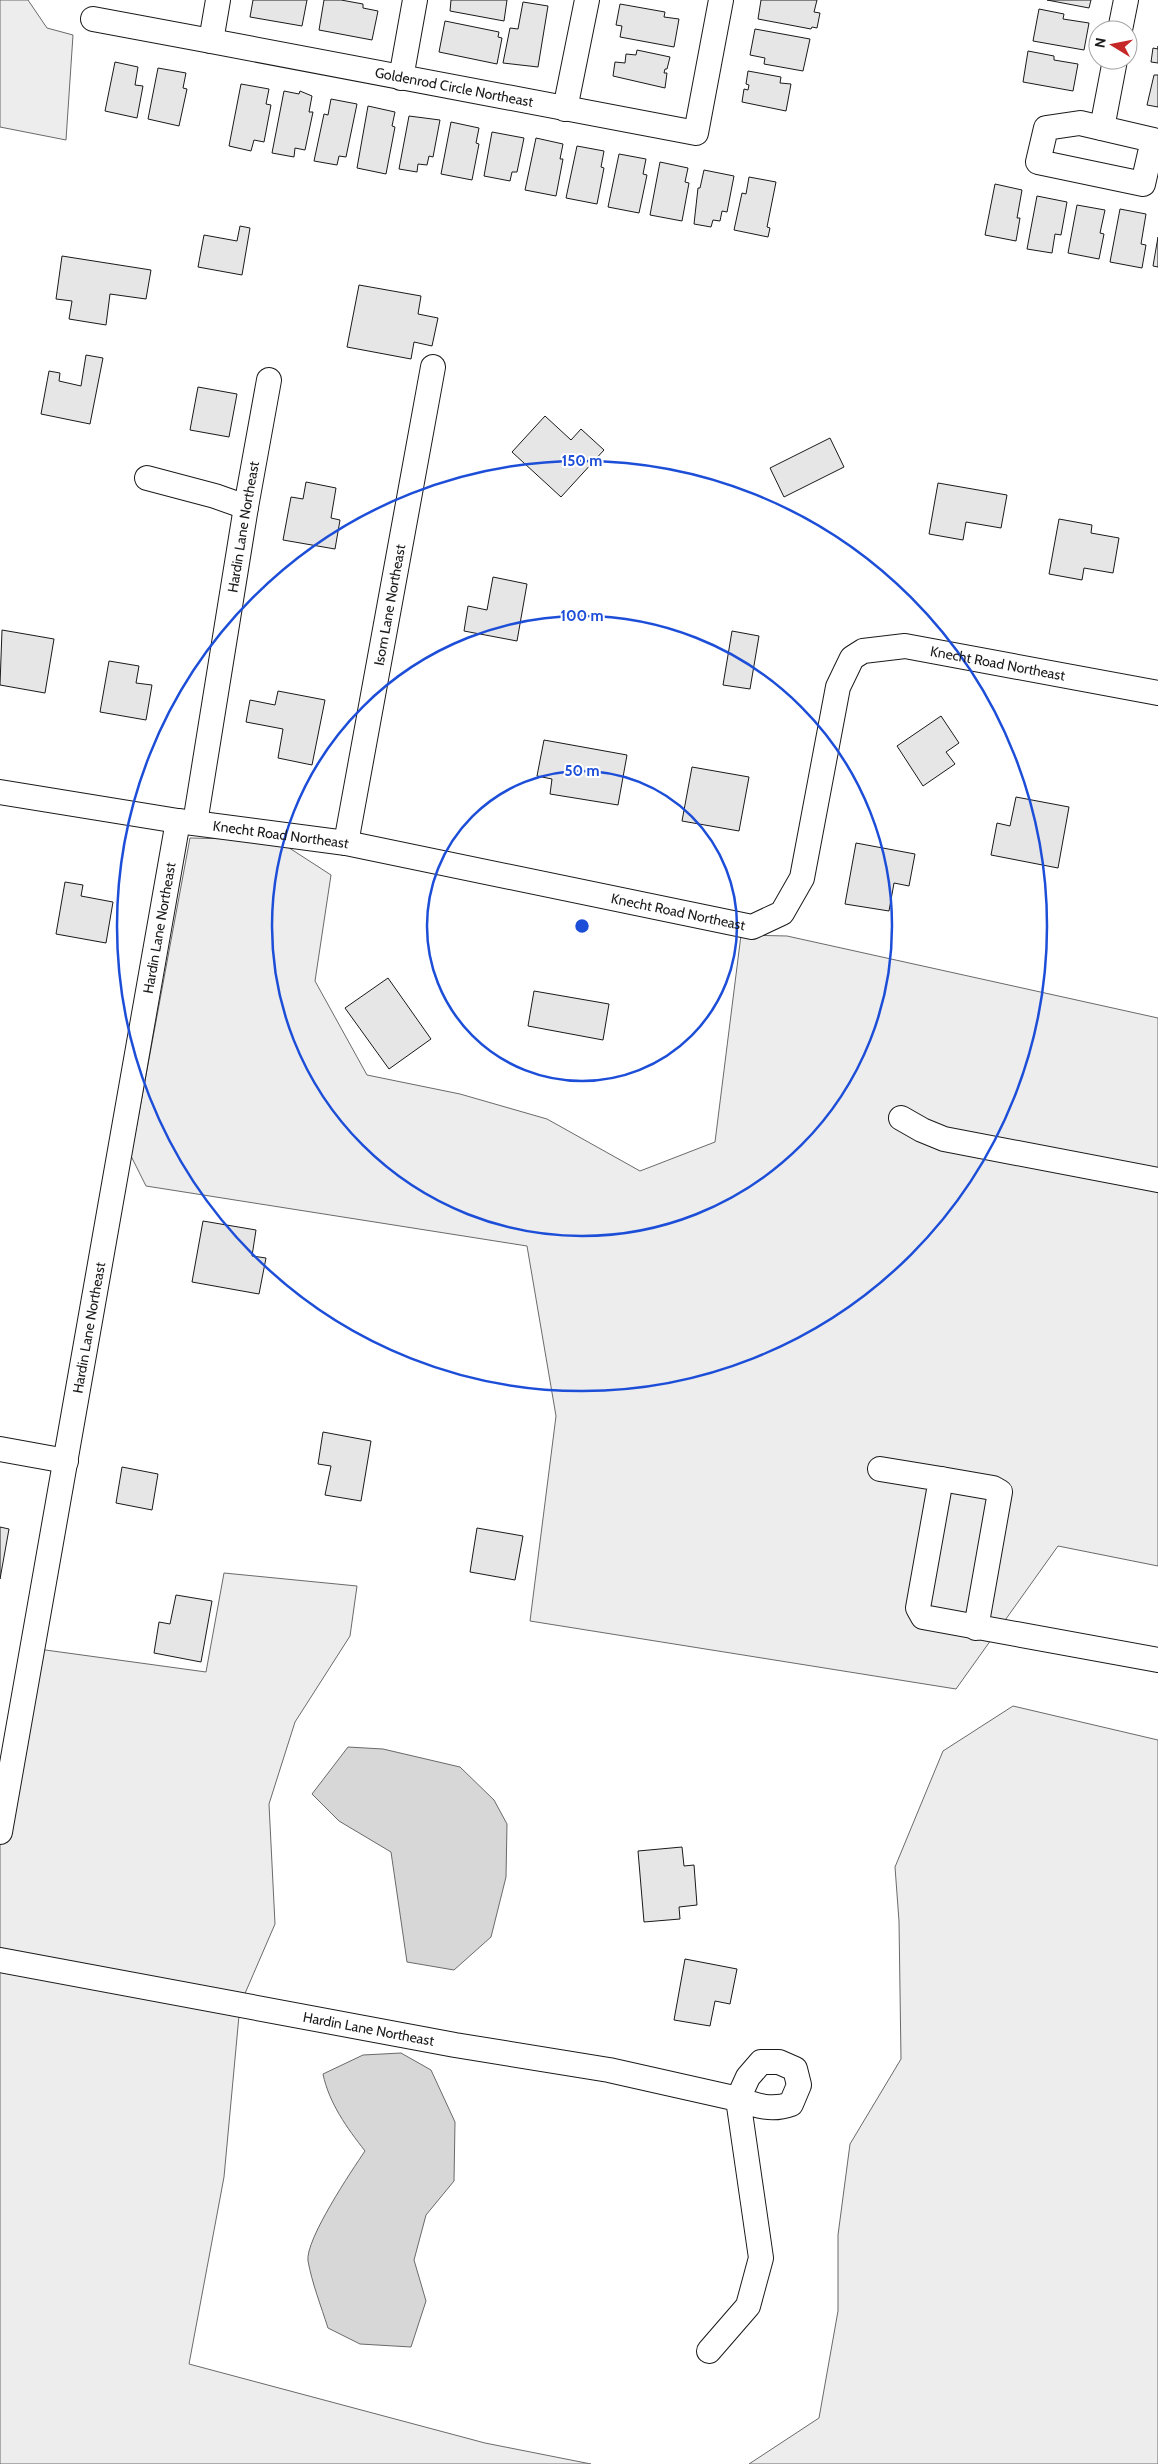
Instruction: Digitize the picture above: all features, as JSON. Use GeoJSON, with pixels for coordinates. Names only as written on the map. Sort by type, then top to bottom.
{"type":"FeatureCollection","features":[{"type":"Feature","properties":{"kind":"street"},"geometry":{"type":"LineString","coordinates":[[210,41],[218,0]]}},
{"type":"Feature","properties":{"kind":"street"},"geometry":{"type":"LineString","coordinates":[[401,78],[415,0]]}},
{"type":"Feature","properties":{"kind":"street"},"geometry":{"type":"LineString","coordinates":[[565,109],[587,0]]}},
{"type":"Feature","properties":{"kind":"street","name":"Goldenrod Circle Northeast"},"geometry":{"type":"LineString","coordinates":[[93,19],[696,133],[720,0]]}},
{"type":"Feature","properties":{"kind":"street"},"geometry":{"type":"LineString","coordinates":[[1122,20],[1126,0]]}},
{"type":"Feature","properties":{"kind":"street"},"geometry":{"type":"LineString","coordinates":[[1102,128],[1113,70]]}},
{"type":"Feature","properties":{"kind":"street","name":"Isom Lane Northeast"},"geometry":{"type":"LineString","coordinates":[[346,843],[433,366]]}},
{"type":"Feature","properties":{"kind":"street","name":"Hardin Lane Northeast"},"geometry":{"type":"LineString","coordinates":[[0,1832],[66,1461],[269,380]]}},
{"type":"Feature","properties":{"kind":"street"},"geometry":{"type":"LineString","coordinates":[[147,478],[215,496],[246,507]]}},
{"type":"Feature","properties":{"kind":"street","name":"Knecht Road Northeast"},"geometry":{"type":"LineString","coordinates":[[0,792],[186,822],[346,843],[752,927],[782,913],[802,878],[838,687],[852,658],[863,651],[905,646],[1158,693]]}},
{"type":"Feature","properties":{"kind":"street"},"geometry":{"type":"LineString","coordinates":[[901,1118],[922,1130],[944,1139],[1158,1180]]}},
{"type":"Feature","properties":{"kind":"street"},"geometry":{"type":"LineString","coordinates":[[0,1449],[66,1461]]}},
{"type":"Feature","properties":{"kind":"street"},"geometry":{"type":"LineString","coordinates":[[880,1469],[993,1488],[1000,1492],[976,1628]]}},
{"type":"Feature","properties":{"kind":"street"},"geometry":{"type":"LineString","coordinates":[[941,1479],[918,1608],[923,1617],[1158,1660]]}},
{"type":"Feature","properties":{"kind":"street","name":"Hardin Lane Northeast"},"geometry":{"type":"LineString","coordinates":[[0,1960],[455,2045],[600,2068],[738,2099],[762,2258],[748,2306],[709,2351]]}},
{"type":"Feature","properties":{"kind":"shaded area"},"geometry":{"type":"Polygon","coordinates":[[[0,0],[28,0],[47,28],[73,35],[66,140],[0,127],[0,0]]]}},
{"type":"Feature","properties":{"kind":"shaded area"},"geometry":{"type":"Polygon","coordinates":[[[190,838],[277,840],[331,875],[315,981],[367,1075],[460,1094],[547,1119],[640,1171],[715,1142],[741,935],[787,936],[1158,1018],[1158,1566],[1058,1546],[956,1689],[530,1621],[556,1416],[527,1246],[146,1186],[131,1156],[190,838]]]}},
{"type":"Feature","properties":{"kind":"shaded area"},"geometry":{"type":"Polygon","coordinates":[[[224,1573],[357,1586],[350,1636],[295,1722],[269,1804],[275,1924],[240,2005],[224,2177],[189,2364],[485,2443],[591,2464],[0,2464],[0,1812],[31,1648],[206,1672],[224,1573]]]}},
{"type":"Feature","properties":{"kind":"shaded area"},"geometry":{"type":"Polygon","coordinates":[[[1013,1706],[1158,1740],[1158,2464],[749,2464],[819,2418],[838,2311],[838,2235],[850,2144],[901,2059],[899,1921],[895,1867],[943,1751],[1013,1706]]]}},
{"type":"Feature","properties":{"kind":"shaded area"},"geometry":{"type":"Polygon","coordinates":[[[348,1747],[383,1749],[460,1767],[494,1800],[507,1824],[506,1877],[491,1937],[454,1970],[407,1962],[391,1852],[339,1821],[312,1794],[348,1747]]]}},
{"type":"Feature","properties":{"kind":"shaded area"},"geometry":{"type":"Polygon","coordinates":[[[401,2053],[431,2070],[455,2122],[454,2181],[426,2215],[414,2260],[426,2301],[411,2347],[360,2344],[328,2328],[308,2261],[309,2251],[321,2222],[365,2151],[334,2105],[323,2074],[363,2055],[401,2053]]]}},
{"type":"Feature","properties":{"kind":"building"},"geometry":{"type":"Polygon","coordinates":[[[253,0],[307,0],[302,26],[250,17],[253,0]]]}},
{"type":"Feature","properties":{"kind":"building"},"geometry":{"type":"Polygon","coordinates":[[[324,0],[341,0],[363,4],[363,8],[378,11],[372,40],[319,30],[324,0]]]}},
{"type":"Feature","properties":{"kind":"building"},"geometry":{"type":"Polygon","coordinates":[[[451,0],[507,0],[504,21],[450,11],[451,0]]]}},
{"type":"Feature","properties":{"kind":"building"},"geometry":{"type":"Polygon","coordinates":[[[761,0],[817,0],[814,12],[820,13],[817,28],[812,27],[811,29],[758,19],[761,0]]]}},
{"type":"Feature","properties":{"kind":"building"},"geometry":{"type":"Polygon","coordinates":[[[1047,0],[1091,0],[1089,8],[1047,0]]]}},
{"type":"Feature","properties":{"kind":"building"},"geometry":{"type":"Polygon","coordinates":[[[523,2],[548,6],[538,67],[503,63],[510,28],[518,29],[523,2]]]}},
{"type":"Feature","properties":{"kind":"building"},"geometry":{"type":"Polygon","coordinates":[[[620,4],[665,12],[664,17],[679,19],[674,47],[620,37],[622,26],[616,25],[620,4]]]}},
{"type":"Feature","properties":{"kind":"building"},"geometry":{"type":"Polygon","coordinates":[[[1039,9],[1064,14],[1063,19],[1088,23],[1084,50],[1033,41],[1039,9]]]}},
{"type":"Feature","properties":{"kind":"building"},"geometry":{"type":"Polygon","coordinates":[[[445,21],[499,32],[498,37],[502,38],[497,64],[439,52],[445,21]]]}},
{"type":"Feature","properties":{"kind":"building"},"geometry":{"type":"Polygon","coordinates":[[[755,29],[810,39],[803,71],[764,64],[765,58],[750,55],[755,29]]]}},
{"type":"Feature","properties":{"kind":"building"},"geometry":{"type":"Polygon","coordinates":[[[1153,48],[1158,49],[1158,63],[1151,62],[1153,48]]]}},
{"type":"Feature","properties":{"kind":"building"},"geometry":{"type":"Polygon","coordinates":[[[637,50],[670,57],[664,73],[667,73],[665,88],[613,76],[615,62],[625,63],[626,54],[636,55],[637,50]]]}},
{"type":"Feature","properties":{"kind":"building"},"geometry":{"type":"Polygon","coordinates":[[[1028,51],[1054,56],[1054,60],[1078,64],[1073,91],[1023,82],[1028,51]]]}},
{"type":"Feature","properties":{"kind":"building"},"geometry":{"type":"Polygon","coordinates":[[[115,62],[138,67],[135,85],[143,86],[137,118],[105,111],[115,62]]]}},
{"type":"Feature","properties":{"kind":"building"},"geometry":{"type":"Polygon","coordinates":[[[158,68],[186,73],[183,88],[187,89],[179,126],[148,119],[158,68]]]}},
{"type":"Feature","properties":{"kind":"building"},"geometry":{"type":"Polygon","coordinates":[[[748,71],[781,77],[780,83],[791,84],[786,111],[742,102],[744,89],[748,90],[749,85],[746,84],[748,71]]]}},
{"type":"Feature","properties":{"kind":"building"},"geometry":{"type":"Polygon","coordinates":[[[1154,75],[1158,75],[1158,107],[1147,105],[1154,75]]]}},
{"type":"Feature","properties":{"kind":"building"},"geometry":{"type":"Polygon","coordinates":[[[241,84],[269,89],[266,104],[271,105],[264,142],[254,140],[251,151],[229,146],[241,84]]]}},
{"type":"Feature","properties":{"kind":"building"},"geometry":{"type":"Polygon","coordinates":[[[284,91],[299,94],[300,91],[312,96],[309,112],[313,112],[305,150],[295,148],[294,157],[272,153],[284,91]]]}},
{"type":"Feature","properties":{"kind":"building"},"geometry":{"type":"Polygon","coordinates":[[[331,99],[357,104],[346,157],[339,156],[337,165],[314,161],[324,114],[328,115],[331,99]]]}},
{"type":"Feature","properties":{"kind":"building"},"geometry":{"type":"Polygon","coordinates":[[[368,106],[395,112],[392,126],[395,127],[386,174],[357,168],[368,106]]]}},
{"type":"Feature","properties":{"kind":"building"},"geometry":{"type":"Polygon","coordinates":[[[409,116],[440,120],[433,157],[429,156],[427,165],[418,164],[417,172],[399,169],[409,116]]]}},
{"type":"Feature","properties":{"kind":"building"},"geometry":{"type":"Polygon","coordinates":[[[451,122],[479,128],[476,143],[479,144],[472,180],[441,174],[451,122]]]}},
{"type":"Feature","properties":{"kind":"building"},"geometry":{"type":"Polygon","coordinates":[[[492,132],[524,138],[517,172],[512,172],[510,181],[484,176],[492,132]]]}},
{"type":"Feature","properties":{"kind":"building"},"geometry":{"type":"Polygon","coordinates":[[[536,138],[563,144],[560,159],[563,159],[556,196],[525,190],[536,138]]]}},
{"type":"Feature","properties":{"kind":"building"},"geometry":{"type":"Polygon","coordinates":[[[577,146],[604,151],[601,167],[604,168],[597,204],[566,198],[577,146]]]}},
{"type":"Feature","properties":{"kind":"building"},"geometry":{"type":"Polygon","coordinates":[[[619,154],[646,159],[643,174],[647,175],[639,213],[608,207],[619,154]]]}},
{"type":"Feature","properties":{"kind":"building"},"geometry":{"type":"Polygon","coordinates":[[[660,162],[688,168],[685,182],[689,183],[682,221],[650,215],[660,162]]]}},
{"type":"Feature","properties":{"kind":"building"},"geometry":{"type":"Polygon","coordinates":[[[704,170],[734,176],[727,212],[722,211],[720,221],[713,220],[711,227],[694,224],[698,188],[700,188],[704,170]]]}},
{"type":"Feature","properties":{"kind":"building"},"geometry":{"type":"Polygon","coordinates":[[[749,177],[776,182],[767,227],[770,228],[768,237],[734,230],[742,193],[746,194],[749,177]]]}},
{"type":"Feature","properties":{"kind":"building"},"geometry":{"type":"Polygon","coordinates":[[[995,184],[1022,190],[1017,218],[1020,218],[1016,241],[985,235],[995,184]]]}},
{"type":"Feature","properties":{"kind":"building"},"geometry":{"type":"Polygon","coordinates":[[[1037,196],[1067,202],[1061,235],[1055,234],[1052,253],[1027,249],[1037,196]]]}},
{"type":"Feature","properties":{"kind":"building"},"geometry":{"type":"Polygon","coordinates":[[[1077,205],[1105,210],[1100,233],[1104,234],[1099,259],[1068,253],[1077,205]]]}},
{"type":"Feature","properties":{"kind":"building"},"geometry":{"type":"Polygon","coordinates":[[[1120,209],[1146,214],[1141,244],[1146,245],[1142,268],[1110,262],[1120,209]]]}},
{"type":"Feature","properties":{"kind":"building"},"geometry":{"type":"Polygon","coordinates":[[[240,226],[250,228],[242,275],[198,267],[204,235],[237,241],[240,226]]]}},
{"type":"Feature","properties":{"kind":"building"},"geometry":{"type":"Polygon","coordinates":[[[1158,237],[1158,267],[1153,266],[1158,237]]]}},
{"type":"Feature","properties":{"kind":"building"},"geometry":{"type":"Polygon","coordinates":[[[62,256],[151,270],[146,299],[110,294],[106,325],[69,319],[72,301],[56,299],[62,256]]]}},
{"type":"Feature","properties":{"kind":"building"},"geometry":{"type":"Polygon","coordinates":[[[359,285],[421,296],[418,314],[438,318],[432,346],[414,342],[411,359],[347,347],[359,285]]]}},
{"type":"Feature","properties":{"kind":"building"},"geometry":{"type":"Polygon","coordinates":[[[86,355],[103,358],[90,424],[41,414],[49,371],[60,373],[59,381],[81,386],[86,355]]]}},
{"type":"Feature","properties":{"kind":"building"},"geometry":{"type":"Polygon","coordinates":[[[198,387],[237,394],[229,437],[190,430],[198,387]]]}},
{"type":"Feature","properties":{"kind":"building"},"geometry":{"type":"Polygon","coordinates":[[[545,416],[571,440],[581,429],[604,450],[561,497],[512,452],[545,416]]]}},
{"type":"Feature","properties":{"kind":"building"},"geometry":{"type":"Polygon","coordinates":[[[830,438],[844,467],[784,497],[770,468],[830,438]]]}},
{"type":"Feature","properties":{"kind":"building"},"geometry":{"type":"Polygon","coordinates":[[[306,482],[336,488],[331,518],[340,520],[335,549],[283,540],[291,497],[303,499],[306,482]]]}},
{"type":"Feature","properties":{"kind":"building"},"geometry":{"type":"Polygon","coordinates":[[[938,483],[1007,495],[1001,528],[966,522],[963,540],[929,534],[938,483]]]}},
{"type":"Feature","properties":{"kind":"building"},"geometry":{"type":"Polygon","coordinates":[[[1059,519],[1092,525],[1091,533],[1119,538],[1113,573],[1084,568],[1082,580],[1049,574],[1059,519]]]}},
{"type":"Feature","properties":{"kind":"building"},"geometry":{"type":"Polygon","coordinates":[[[493,577],[527,584],[517,641],[464,631],[468,606],[487,610],[493,577]]]}},
{"type":"Feature","properties":{"kind":"building"},"geometry":{"type":"Polygon","coordinates":[[[2,630],[54,639],[45,693],[0,685],[2,630]]]}},
{"type":"Feature","properties":{"kind":"building"},"geometry":{"type":"Polygon","coordinates":[[[732,631],[759,636],[750,689],[723,685],[732,631]]]}},
{"type":"Feature","properties":{"kind":"building"},"geometry":{"type":"Polygon","coordinates":[[[109,661],[139,666],[136,683],[152,685],[146,720],[100,712],[109,661]]]}},
{"type":"Feature","properties":{"kind":"building"},"geometry":{"type":"Polygon","coordinates":[[[278,691],[325,700],[312,765],[278,758],[283,729],[246,722],[250,700],[275,705],[278,691]]]}},
{"type":"Feature","properties":{"kind":"building"},"geometry":{"type":"Polygon","coordinates":[[[941,716],[959,743],[946,752],[955,764],[923,786],[897,746],[941,716]]]}},
{"type":"Feature","properties":{"kind":"building"},"geometry":{"type":"Polygon","coordinates":[[[544,740],[627,755],[618,805],[550,794],[552,779],[537,776],[544,740]]]}},
{"type":"Feature","properties":{"kind":"building"},"geometry":{"type":"Polygon","coordinates":[[[692,767],[749,777],[739,831],[682,821],[692,767]]]}},
{"type":"Feature","properties":{"kind":"building"},"geometry":{"type":"Polygon","coordinates":[[[1016,797],[1069,807],[1058,868],[991,855],[997,823],[1010,826],[1016,797]]]}},
{"type":"Feature","properties":{"kind":"building"},"geometry":{"type":"Polygon","coordinates":[[[856,843],[915,854],[909,886],[894,883],[889,911],[845,904],[856,843]]]}},
{"type":"Feature","properties":{"kind":"building"},"geometry":{"type":"Polygon","coordinates":[[[65,882],[83,885],[81,896],[113,902],[106,943],[56,934],[65,882]]]}},
{"type":"Feature","properties":{"kind":"building"},"geometry":{"type":"Polygon","coordinates":[[[388,978],[431,1039],[389,1069],[345,1008],[388,978]]]}},
{"type":"Feature","properties":{"kind":"building"},"geometry":{"type":"Polygon","coordinates":[[[534,991],[609,1004],[603,1040],[528,1026],[534,991]]]}},
{"type":"Feature","properties":{"kind":"building"},"geometry":{"type":"Polygon","coordinates":[[[203,1221],[256,1230],[252,1256],[266,1258],[259,1294],[192,1282],[203,1221]]]}},
{"type":"Feature","properties":{"kind":"building"},"geometry":{"type":"Polygon","coordinates":[[[323,1432],[371,1441],[361,1501],[325,1495],[331,1466],[318,1464],[323,1432]]]}},
{"type":"Feature","properties":{"kind":"building"},"geometry":{"type":"Polygon","coordinates":[[[122,1467],[158,1474],[152,1510],[116,1503],[122,1467]]]}},
{"type":"Feature","properties":{"kind":"building"},"geometry":{"type":"Polygon","coordinates":[[[0,1527],[9,1529],[0,1579],[0,1527]]]}},
{"type":"Feature","properties":{"kind":"building"},"geometry":{"type":"Polygon","coordinates":[[[477,1528],[523,1536],[515,1580],[470,1572],[477,1528]]]}},
{"type":"Feature","properties":{"kind":"building"},"geometry":{"type":"Polygon","coordinates":[[[176,1595],[212,1601],[201,1662],[154,1653],[159,1622],[170,1624],[176,1595]]]}},
{"type":"Feature","properties":{"kind":"building"},"geometry":{"type":"Polygon","coordinates":[[[682,1847],[684,1866],[694,1865],[697,1905],[679,1907],[680,1919],[644,1922],[638,1851],[682,1847]]]}},
{"type":"Feature","properties":{"kind":"building"},"geometry":{"type":"Polygon","coordinates":[[[685,1959],[737,1969],[730,2004],[715,2001],[710,2026],[674,2020],[685,1959]]]}}]}
